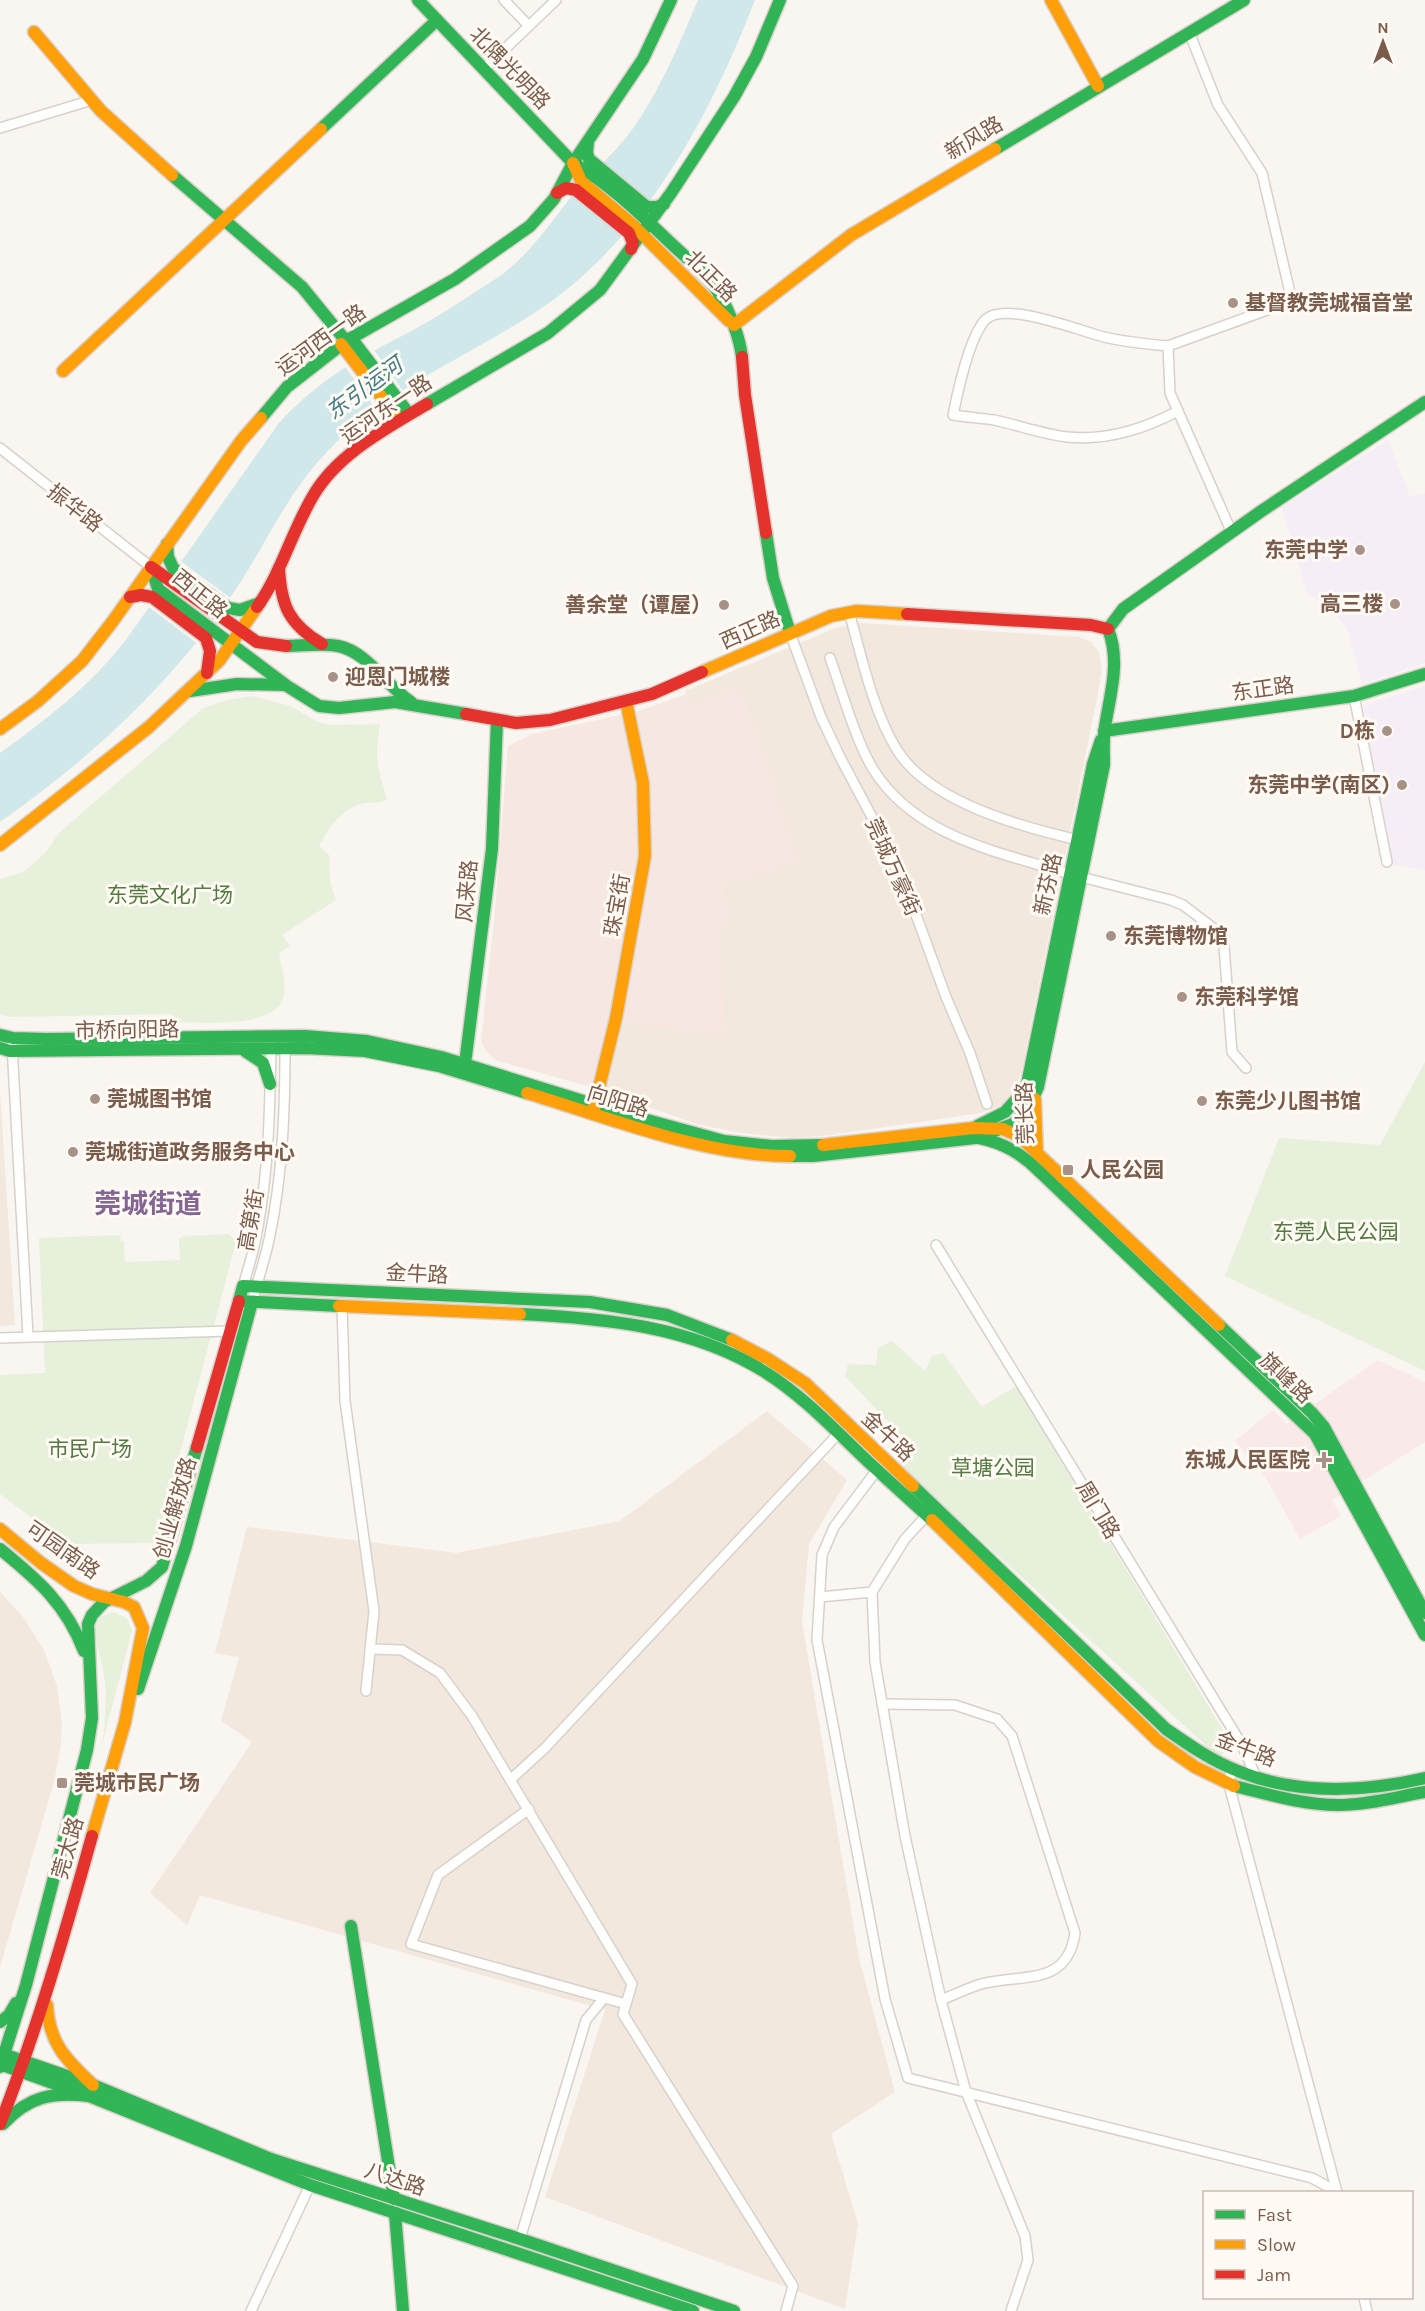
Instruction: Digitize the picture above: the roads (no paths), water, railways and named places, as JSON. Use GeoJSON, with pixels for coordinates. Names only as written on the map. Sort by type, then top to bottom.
{"type":"FeatureCollection","features":[{"type":"Feature","properties":{"kind":"main road","name":"北隅光明路"},"geometry":{"type":"LineString","coordinates":[[418,0],[585,177]]}},
{"type":"Feature","properties":{"kind":"main road","name":"运河西一路"},"geometry":{"type":"LineString","coordinates":[[0,729],[38,701],[82,661],[264,412],[287,387],[348,344],[455,279],[530,226],[557,193],[573,163],[642,59],[671,0]]}},
{"type":"Feature","properties":{"kind":"main road","name":"运河东一路"},"geometry":{"type":"LineString","coordinates":[[0,844],[125,748],[189,692],[207,673],[232,644],[260,603],[313,495],[329,474],[352,453],[404,417],[548,333],[600,290],[631,249],[635,231],[646,215],[664,204],[734,97],[756,57],[780,0]]}},
{"type":"Feature","properties":{"kind":"main road"},"geometry":{"type":"LineString","coordinates":[[1051,0],[1098,86]]}},
{"type":"Feature","properties":{"kind":"main road","name":"新风路"},"geometry":{"type":"LineString","coordinates":[[734,325],[851,235],[1244,0]]}},
{"type":"Feature","properties":{"kind":"main road"},"geometry":{"type":"LineString","coordinates":[[63,371],[437,20]]}},
{"type":"Feature","properties":{"kind":"main road"},"geometry":{"type":"LineString","coordinates":[[34,32],[101,111],[223,221],[302,287],[404,417]]}},
{"type":"Feature","properties":{"kind":"main road"},"geometry":{"type":"LineString","coordinates":[[557,193],[585,177],[588,142]]}},
{"type":"Feature","properties":{"kind":"main road","name":"北正路"},"geometry":{"type":"LineString","coordinates":[[585,177],[646,215],[717,290],[734,325]]}},
{"type":"Feature","properties":{"kind":"main road","name":"北正路"},"geometry":{"type":"LineString","coordinates":[[585,177],[635,231],[734,325]]}},
{"type":"Feature","properties":{"kind":"main road"},"geometry":{"type":"LineString","coordinates":[[734,325],[741,351],[773,578],[790,633]]}},
{"type":"Feature","properties":{"kind":"main road"},"geometry":{"type":"LineString","coordinates":[[1108,629],[1123,609],[1425,402]]}},
{"type":"Feature","properties":{"kind":"main road"},"geometry":{"type":"LineString","coordinates":[[167,544],[170,572]]}},
{"type":"Feature","properties":{"kind":"main road","name":"西正路"},"geometry":{"type":"LineString","coordinates":[[415,705],[393,690],[352,651],[339,646],[264,645],[241,631],[225,613],[170,572],[151,567],[155,593],[209,634],[232,644],[287,686],[318,706],[327,708],[381,702],[415,705],[516,723],[535,723],[626,701],[674,685],[790,633],[831,616],[849,612],[1091,625],[1108,629]]}},
{"type":"Feature","properties":{"kind":"main road"},"geometry":{"type":"LineString","coordinates":[[279,567],[281,598],[288,615],[301,632],[323,645]]}},
{"type":"Feature","properties":{"kind":"main road"},"geometry":{"type":"LineString","coordinates":[[130,597],[155,593]]}},
{"type":"Feature","properties":{"kind":"main road"},"geometry":{"type":"LineString","coordinates":[[225,613],[246,609],[260,603]]}},
{"type":"Feature","properties":{"kind":"main road","name":"新芬路"},"geometry":{"type":"LineString","coordinates":[[1040,1047],[1083,840],[1104,765],[1104,730],[1115,657],[1114,640],[1108,629]]}},
{"type":"Feature","properties":{"kind":"main road"},"geometry":{"type":"LineString","coordinates":[[207,673],[210,651],[209,634]]}},
{"type":"Feature","properties":{"kind":"main road","name":"东正路"},"geometry":{"type":"LineString","coordinates":[[1104,730],[1354,696],[1425,675]]}},
{"type":"Feature","properties":{"kind":"main road"},"geometry":{"type":"LineString","coordinates":[[189,692],[212,686],[244,683],[287,686]]}},
{"type":"Feature","properties":{"kind":"main road","name":"珠宝街"},"geometry":{"type":"LineString","coordinates":[[594,1109],[616,1018],[645,856],[643,783],[626,701]]}},
{"type":"Feature","properties":{"kind":"main road","name":"风来路"},"geometry":{"type":"LineString","coordinates":[[465,1064],[485,919],[496,780],[497,720]]}},
{"type":"Feature","properties":{"kind":"main road","name":"市桥向阳路"},"geometry":{"type":"LineString","coordinates":[[0,1035],[13,1038],[250,1044]]}},
{"type":"Feature","properties":{"kind":"main road","name":"向阳路"},"geometry":{"type":"LineString","coordinates":[[250,1044],[367,1041],[465,1064],[722,1150],[772,1156],[813,1156],[974,1133]]}},
{"type":"Feature","properties":{"kind":"main road","name":"向阳路"},"geometry":{"type":"LineString","coordinates":[[285,1042],[365,1051],[440,1066],[594,1109]]}},
{"type":"Feature","properties":{"kind":"main road"},"geometry":{"type":"LineString","coordinates":[[250,1044],[267,1069],[270,1084]]}},
{"type":"Feature","properties":{"kind":"main road","name":"市桥向阳路"},"geometry":{"type":"LineString","coordinates":[[5,1049],[250,1044]]}},
{"type":"Feature","properties":{"kind":"main road"},"geometry":{"type":"LineString","coordinates":[[974,1133],[1003,1129],[1027,1112],[1035,1094],[1042,1065],[1040,1047]]}},
{"type":"Feature","properties":{"kind":"main road"},"geometry":{"type":"LineString","coordinates":[[1040,1047],[1035,1094],[1036,1151],[1040,1172]]}},
{"type":"Feature","properties":{"kind":"main road"},"geometry":{"type":"LineString","coordinates":[[974,1133],[1020,1098],[1040,1047]]}},
{"type":"Feature","properties":{"kind":"main road","name":"莞长路"},"geometry":{"type":"LineString","coordinates":[[1042,1065],[1045,1149],[1047,1159],[1066,1191]]}},
{"type":"Feature","properties":{"kind":"main road"},"geometry":{"type":"LineString","coordinates":[[1003,1129],[1019,1136],[1054,1169]]}},
{"type":"Feature","properties":{"kind":"main road"},"geometry":{"type":"LineString","coordinates":[[974,1133],[1011,1147],[1027,1158],[1048,1182],[1066,1191]]}},
{"type":"Feature","properties":{"kind":"main road","name":"旗峰路"},"geometry":{"type":"LineString","coordinates":[[1066,1191],[1312,1413],[1324,1427],[1425,1613]]}},
{"type":"Feature","properties":{"kind":"main road","name":"旗峰路"},"geometry":{"type":"LineString","coordinates":[[1066,1191],[1315,1434],[1425,1635]]}},
{"type":"Feature","properties":{"kind":"main road","name":"高第街"},"geometry":{"type":"LineString","coordinates":[[239,1301],[249,1287]]}},
{"type":"Feature","properties":{"kind":"main road","name":"金牛路"},"geometry":{"type":"LineString","coordinates":[[249,1287],[590,1302],[647,1311],[683,1320],[736,1341],[770,1358],[805,1383],[1166,1729],[1201,1752],[1231,1768],[1256,1777],[1306,1788],[1337,1790],[1393,1785],[1425,1778]]}},
{"type":"Feature","properties":{"kind":"main road"},"geometry":{"type":"LineString","coordinates":[[239,1301],[589,1317],[645,1326],[733,1355],[765,1372],[796,1395],[927,1515],[1158,1741],[1196,1767],[1229,1785],[1305,1802],[1337,1805],[1363,1803],[1425,1792]]}},
{"type":"Feature","properties":{"kind":"main road","name":"创业解放路"},"geometry":{"type":"LineString","coordinates":[[106,1599],[145,1581],[162,1567],[170,1546],[239,1301]]}},
{"type":"Feature","properties":{"kind":"main road","name":"创业解放路"},"geometry":{"type":"LineString","coordinates":[[125,1722],[165,1611],[252,1302]]}},
{"type":"Feature","properties":{"kind":"main road","name":"可园南路"},"geometry":{"type":"LineString","coordinates":[[0,1528],[74,1586],[98,1598],[106,1599]]}},
{"type":"Feature","properties":{"kind":"main road","name":"可园南路"},"geometry":{"type":"LineString","coordinates":[[0,1549],[40,1580],[65,1609],[77,1629],[88,1664]]}},
{"type":"Feature","properties":{"kind":"main road"},"geometry":{"type":"LineString","coordinates":[[74,1586],[123,1591]]}},
{"type":"Feature","properties":{"kind":"main road"},"geometry":{"type":"LineString","coordinates":[[88,1664],[88,1624],[98,1605],[106,1599]]}},
{"type":"Feature","properties":{"kind":"main road","name":"莞太路"},"geometry":{"type":"LineString","coordinates":[[0,2126],[47,1994],[125,1722],[142,1628],[134,1607],[122,1601],[106,1599]]}},
{"type":"Feature","properties":{"kind":"main road","name":"莞太路"},"geometry":{"type":"LineString","coordinates":[[1,2061],[26,1986],[87,1750],[92,1718],[88,1664]]}},
{"type":"Feature","properties":{"kind":"main road"},"geometry":{"type":"LineString","coordinates":[[351,1926],[394,2199]]}},
{"type":"Feature","properties":{"kind":"main road"},"geometry":{"type":"LineString","coordinates":[[0,2022],[9,2015],[26,1986]]}},
{"type":"Feature","properties":{"kind":"main road"},"geometry":{"type":"LineString","coordinates":[[47,1994],[47,2022],[51,2037],[91,2091]]}},
{"type":"Feature","properties":{"kind":"main road","name":"八达路"},"geometry":{"type":"LineString","coordinates":[[1,2061],[47,2074],[271,2159],[734,2311]]}},
{"type":"Feature","properties":{"kind":"main road"},"geometry":{"type":"LineString","coordinates":[[0,2126],[33,2100],[57,2094],[91,2091]]}},
{"type":"Feature","properties":{"kind":"main road","name":"八达路"},"geometry":{"type":"LineString","coordinates":[[91,2091],[310,2185],[693,2311]]}},
{"type":"Feature","properties":{"kind":"main road"},"geometry":{"type":"LineString","coordinates":[[395,2213],[403,2311]]}},
{"type":"Feature","properties":{"kind":"street"},"geometry":{"type":"LineString","coordinates":[[504,0],[529,26]]}},
{"type":"Feature","properties":{"kind":"street"},"geometry":{"type":"LineString","coordinates":[[484,69],[556,0]]}},
{"type":"Feature","properties":{"kind":"street"},"geometry":{"type":"LineString","coordinates":[[1178,411],[1129,432],[1067,437],[993,420],[953,415],[977,330],[995,314],[1009,313],[1028,316],[1105,337],[1168,346],[1292,301],[1262,173],[1218,105],[1189,32]]}},
{"type":"Feature","properties":{"kind":"street"},"geometry":{"type":"LineString","coordinates":[[0,128],[92,100]]}},
{"type":"Feature","properties":{"kind":"street"},"geometry":{"type":"LineString","coordinates":[[1168,346],[1170,393],[1232,533]]}},
{"type":"Feature","properties":{"kind":"street","name":"振华路"},"geometry":{"type":"LineString","coordinates":[[0,448],[151,567]]}},
{"type":"Feature","properties":{"kind":"street"},"geometry":{"type":"LineString","coordinates":[[849,612],[876,704],[898,750],[913,768],[935,786],[960,800],[1040,830],[1083,840]]}},
{"type":"Feature","properties":{"kind":"street","name":"莞城万豪街"},"geometry":{"type":"LineString","coordinates":[[790,633],[820,717],[882,836],[914,912],[970,1053],[987,1104]]}},
{"type":"Feature","properties":{"kind":"street"},"geometry":{"type":"LineString","coordinates":[[830,658],[848,711],[872,768],[901,804],[926,822],[963,840],[1075,876],[1171,900],[1183,905],[1212,927],[1224,946],[1232,1052],[1246,1068]]}},
{"type":"Feature","properties":{"kind":"street"},"geometry":{"type":"LineString","coordinates":[[1354,696],[1387,862]]}},
{"type":"Feature","properties":{"kind":"street"},"geometry":{"type":"LineString","coordinates":[[13,1038],[5,1049],[28,1336]]}},
{"type":"Feature","properties":{"kind":"street","name":"高第街"},"geometry":{"type":"LineString","coordinates":[[252,1302],[249,1287],[260,1217],[269,1126],[271,1042]]}},
{"type":"Feature","properties":{"kind":"street","name":"高第街"},"geometry":{"type":"LineString","coordinates":[[249,1287],[270,1235],[284,1128],[285,1042]]}},
{"type":"Feature","properties":{"kind":"street","name":"周门路"},"geometry":{"type":"LineString","coordinates":[[936,1245],[1242,1745],[1256,1777]]}},
{"type":"Feature","properties":{"kind":"street"},"geometry":{"type":"LineString","coordinates":[[342,1306],[345,1401],[374,1611],[366,1692]]}},
{"type":"Feature","properties":{"kind":"street"},"geometry":{"type":"LineString","coordinates":[[0,1338],[230,1331]]}},
{"type":"Feature","properties":{"kind":"street"},"geometry":{"type":"LineString","coordinates":[[511,1779],[545,1748],[838,1434]]}},
{"type":"Feature","properties":{"kind":"street"},"geometry":{"type":"LineString","coordinates":[[877,1470],[834,1527],[822,1555],[817,1640],[885,1999],[908,2078],[1311,2178],[1334,2191]]}},
{"type":"Feature","properties":{"kind":"street"},"geometry":{"type":"LineString","coordinates":[[927,1515],[905,1539],[872,1592],[875,1662],[904,1836],[941,2000],[966,2092],[1025,2236],[1028,2260],[1011,2311]]}},
{"type":"Feature","properties":{"kind":"street"},"geometry":{"type":"LineString","coordinates":[[820,1597],[872,1592]]}},
{"type":"Feature","properties":{"kind":"street"},"geometry":{"type":"LineString","coordinates":[[370,1649],[402,1650],[440,1672],[472,1716],[632,1984],[622,2014],[793,2286],[786,2311]]}},
{"type":"Feature","properties":{"kind":"street"},"geometry":{"type":"LineString","coordinates":[[882,1704],[955,1705],[997,1719],[1012,1736],[1075,1933],[1068,1957],[1048,1973],[981,1984],[941,2000]]}},
{"type":"Feature","properties":{"kind":"street"},"geometry":{"type":"LineString","coordinates":[[1231,1768],[1229,1785],[1336,2191]]}},
{"type":"Feature","properties":{"kind":"street"},"geometry":{"type":"LineString","coordinates":[[529,1809],[438,1875],[411,1944],[626,2004]]}},
{"type":"Feature","properties":{"kind":"street"},"geometry":{"type":"LineString","coordinates":[[520,2239],[586,2020],[604,1998]]}},
{"type":"Feature","properties":{"kind":"street"},"geometry":{"type":"LineString","coordinates":[[251,2311],[310,2185]]}},
{"type":"Feature","properties":{"kind":"water","name":"东引运河"},"geometry":{"type":"Polygon","coordinates":[[[698,0],[755,0],[717,89],[694,132],[640,214],[608,251],[573,285],[507,330],[399,393],[349,430],[326,453],[300,485],[238,586],[187,654],[130,715],[99,744],[0,822],[0,753],[68,700],[114,654],[279,423],[307,396],[335,374],[460,302],[494,280],[527,252],[571,197],[640,119],[667,69],[698,0]]]}},
{"type":"Feature","properties":{"kind":"place","name":"基督教莞城福音堂"},"geometry":{"type":"Point","coordinates":[1233,303]}},
{"type":"Feature","properties":{"kind":"place","name":"东莞中学"},"geometry":{"type":"Point","coordinates":[1360,550]}},
{"type":"Feature","properties":{"kind":"place","name":"高三楼"},"geometry":{"type":"Point","coordinates":[1395,604]}},
{"type":"Feature","properties":{"kind":"place","name":"善余堂（谭屋）"},"geometry":{"type":"Point","coordinates":[724,605]}},
{"type":"Feature","properties":{"kind":"place","name":"迎恩门城楼"},"geometry":{"type":"Point","coordinates":[333,677]}},
{"type":"Feature","properties":{"kind":"place","name":"D栋"},"geometry":{"type":"Point","coordinates":[1387,731]}},
{"type":"Feature","properties":{"kind":"place","name":"东莞中学(南区)"},"geometry":{"type":"Point","coordinates":[1402,785]}},
{"type":"Feature","properties":{"kind":"place","name":"东莞博物馆"},"geometry":{"type":"Point","coordinates":[1111,936]}},
{"type":"Feature","properties":{"kind":"place","name":"东莞科学馆"},"geometry":{"type":"Point","coordinates":[1182,997]}},
{"type":"Feature","properties":{"kind":"place","name":"莞城图书馆"},"geometry":{"type":"Point","coordinates":[95,1099]}},
{"type":"Feature","properties":{"kind":"place","name":"东莞少儿图书馆"},"geometry":{"type":"Point","coordinates":[1202,1101]}},
{"type":"Feature","properties":{"kind":"place","name":"莞城街道政务服务中心"},"geometry":{"type":"Point","coordinates":[73,1152]}},
{"type":"Feature","properties":{"kind":"place","name":"人民公园"},"geometry":{"type":"Point","coordinates":[1068,1170]}},
{"type":"Feature","properties":{"kind":"place","name":"东城人民医院"},"geometry":{"type":"Point","coordinates":[1324,1460]}},
{"type":"Feature","properties":{"kind":"place","name":"莞城市民广场"},"geometry":{"type":"Point","coordinates":[62,1783]}},
{"type":"Feature","properties":{"kind":"district","name":"莞城街道"},"geometry":{"type":"Point","coordinates":[148,1204]}},
{"type":"Feature","properties":{"kind":"park label","name":"东莞文化广场"},"geometry":{"type":"Point","coordinates":[170,895]}},
{"type":"Feature","properties":{"kind":"park label","name":"东莞人民公园"},"geometry":{"type":"Point","coordinates":[1336,1232]}},
{"type":"Feature","properties":{"kind":"park label","name":"市民广场"},"geometry":{"type":"Point","coordinates":[90,1449]}},
{"type":"Feature","properties":{"kind":"park label","name":"草塘公园"},"geometry":{"type":"Point","coordinates":[993,1468]}}]}
